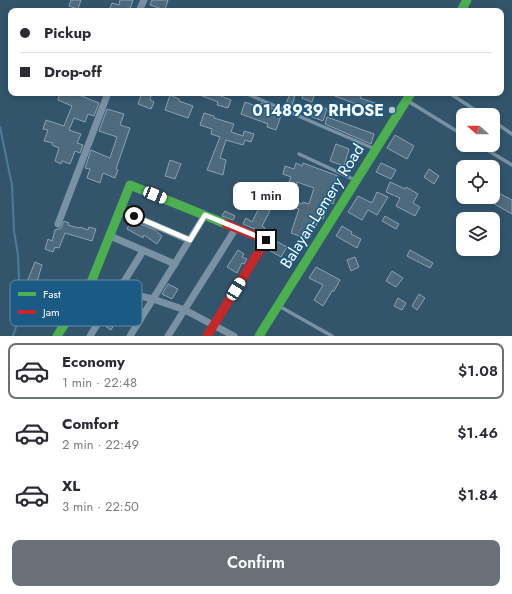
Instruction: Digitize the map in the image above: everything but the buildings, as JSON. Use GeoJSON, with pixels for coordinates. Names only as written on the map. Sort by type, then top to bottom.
{"type":"FeatureCollection","features":[{"type":"Feature","properties":{"kind":"street"},"geometry":{"type":"LineString","coordinates":[[58,224],[107,96]]}},
{"type":"Feature","properties":{"kind":"street","name":"Balayan-Lemery Road"},"geometry":{"type":"LineString","coordinates":[[259,336],[409,97]]}},
{"type":"Feature","properties":{"kind":"street"},"geometry":{"type":"LineString","coordinates":[[92,280],[130,185],[266,240],[207,336]]}},
{"type":"Feature","properties":{"kind":"street"},"geometry":{"type":"LineString","coordinates":[[120,210],[190,240]]}},
{"type":"Feature","properties":{"kind":"street"},"geometry":{"type":"LineString","coordinates":[[142,317],[205,215]]}},
{"type":"Feature","properties":{"kind":"street"},"geometry":{"type":"LineString","coordinates":[[168,336],[236,228]]}},
{"type":"Feature","properties":{"kind":"street"},"geometry":{"type":"LineString","coordinates":[[110,236],[175,264]]}},
{"type":"Feature","properties":{"kind":"street"},"geometry":{"type":"LineString","coordinates":[[125,280],[143,251]]}},
{"type":"Feature","properties":{"kind":"street"},"geometry":{"type":"LineString","coordinates":[[142,296],[185,310],[234,336]]}},
{"type":"Feature","properties":{"kind":"street"},"geometry":{"type":"LineString","coordinates":[[57,336],[63,326]]}},
{"type":"Feature","properties":{"kind":"street"},"geometry":{"type":"LineString","coordinates":[[90,336],[96,326]]}},
{"type":"Feature","properties":{"kind":"street"},"geometry":{"type":"LineString","coordinates":[[130,336],[136,326]]}},
{"type":"Feature","properties":{"kind":"lane"},"geometry":{"type":"LineString","coordinates":[[252,96],[376,150]]}},
{"type":"Feature","properties":{"kind":"lane"},"geometry":{"type":"LineString","coordinates":[[454,96],[472,108]]}},
{"type":"Feature","properties":{"kind":"lane"},"geometry":{"type":"LineString","coordinates":[[409,97],[456,130]]}},
{"type":"Feature","properties":{"kind":"lane"},"geometry":{"type":"LineString","coordinates":[[500,126],[512,134]]}},
{"type":"Feature","properties":{"kind":"lane"},"geometry":{"type":"LineString","coordinates":[[491,152],[512,165]]}},
{"type":"Feature","properties":{"kind":"lane"},"geometry":{"type":"LineString","coordinates":[[300,154],[356,181]]}},
{"type":"Feature","properties":{"kind":"lane"},"geometry":{"type":"LineString","coordinates":[[278,305],[332,336]]}},
{"type":"Feature","properties":{"kind":"waterway"},"geometry":{"type":"LineString","coordinates":[[0,127],[12,185],[14,231],[18,255],[19,280]]}},
{"type":"Feature","properties":{"kind":"waterway"},"geometry":{"type":"LineString","coordinates":[[13,336],[16,326]]}},
{"type":"Feature","properties":{"kind":"traffic: fast"},"geometry":{"type":"LineString","coordinates":[[463,8],[467,0]]}},
{"type":"Feature","properties":{"kind":"traffic: fast"},"geometry":{"type":"LineString","coordinates":[[259,336],[409,96]]}},
{"type":"Feature","properties":{"kind":"traffic: fast"},"geometry":{"type":"LineString","coordinates":[[92,280],[130,185],[226,224]]}},
{"type":"Feature","properties":{"kind":"traffic: fast"},"geometry":{"type":"LineString","coordinates":[[57,336],[63,326]]}},
{"type":"Feature","properties":{"kind":"traffic: jam"},"geometry":{"type":"LineString","coordinates":[[207,336],[266,240],[226,224]]}},
{"type":"Feature","properties":{"kind":"place","name":"0148939 RHOSE"},"geometry":{"type":"Point","coordinates":[392,110]}},
{"type":"Feature","properties":{"kind":"route"},"geometry":{"type":"LineString","coordinates":[[134,216],[190,240],[205,215],[266,240]]}}]}
